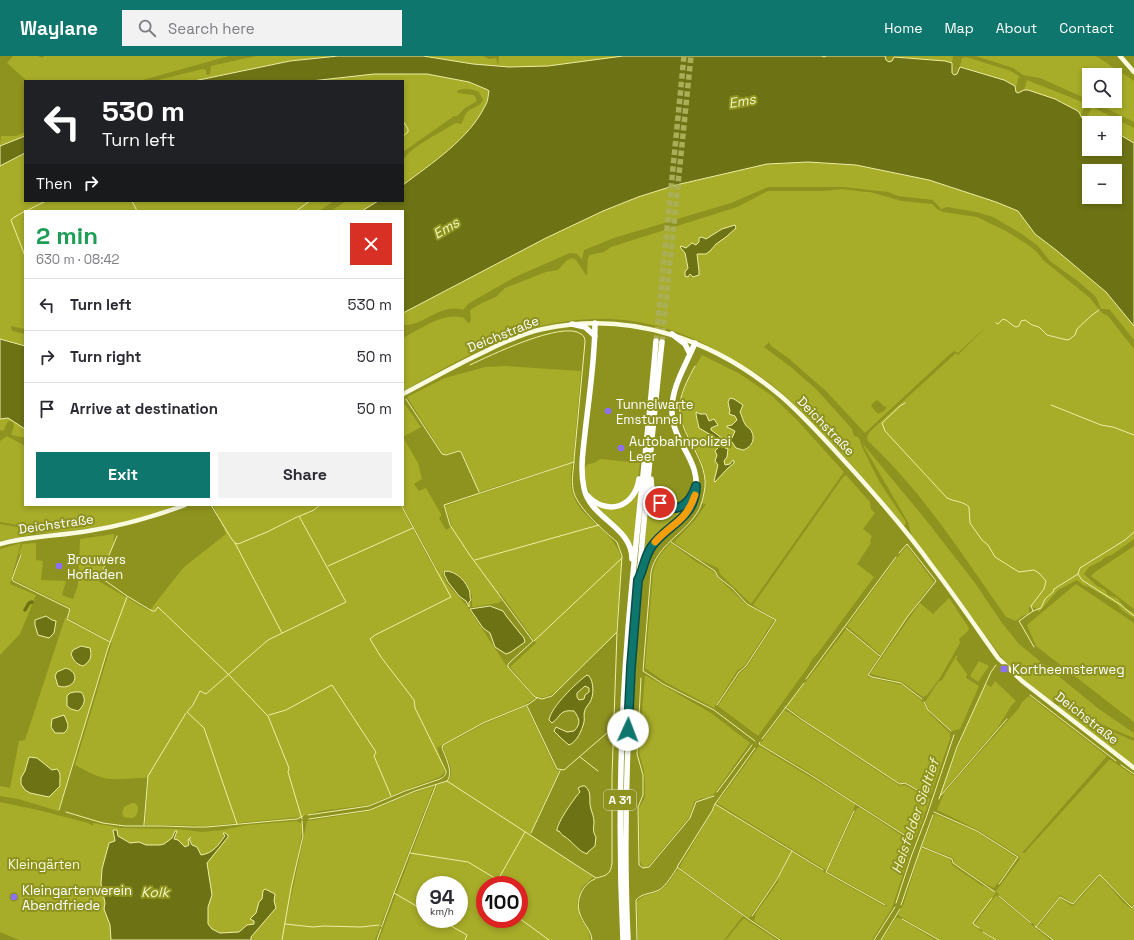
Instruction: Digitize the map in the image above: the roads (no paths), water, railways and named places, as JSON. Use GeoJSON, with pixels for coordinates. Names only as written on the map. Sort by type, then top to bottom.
{"type":"FeatureCollection","features":[{"type":"Feature","properties":{"kind":"highway"},"geometry":{"type":"LineString","coordinates":[[595,323],[593,365],[583,452],[582,479],[588,501],[596,511],[626,538],[631,549],[631,569],[633,575]]}},
{"type":"Feature","properties":{"kind":"highway"},"geometry":{"type":"LineString","coordinates":[[572,324],[585,327],[595,336]]}},
{"type":"Feature","properties":{"kind":"highway"},"geometry":{"type":"LineString","coordinates":[[672,334],[685,344],[690,354]]}},
{"type":"Feature","properties":{"kind":"highway","name":"A 31"},"geometry":{"type":"LineString","coordinates":[[623,940],[620,871],[621,756],[625,667],[656,341]]}},
{"type":"Feature","properties":{"kind":"highway","name":"A 31"},"geometry":{"type":"LineString","coordinates":[[628,940],[626,889],[627,764],[631,674],[638,580],[662,342]]}},
{"type":"Feature","properties":{"kind":"highway"},"geometry":{"type":"LineString","coordinates":[[638,580],[651,547],[659,538],[681,520],[692,506],[696,494],[695,469],[676,433],[673,424],[672,411],[674,392],[695,343]]}},
{"type":"Feature","properties":{"kind":"highway"},"geometry":{"type":"LineString","coordinates":[[651,454],[653,460],[651,480],[652,488],[657,500],[663,505],[675,508],[686,504],[693,494],[696,486]]}},
{"type":"Feature","properties":{"kind":"highway"},"geometry":{"type":"LineString","coordinates":[[584,490],[590,499],[596,504],[603,507],[616,507],[632,498],[643,472]]}},
{"type":"Feature","properties":{"kind":"street"},"geometry":{"type":"LineString","coordinates":[[1120,56],[1134,72]]}},
{"type":"Feature","properties":{"kind":"street","name":"Deichstraße"},"geometry":{"type":"LineString","coordinates":[[404,393],[507,341],[542,329],[572,324],[595,323],[640,326],[672,334],[695,343],[747,371],[772,389],[800,414],[847,463],[898,521],[1007,667],[1034,691],[1134,768]]}},
{"type":"Feature","properties":{"kind":"street","name":"Deichstraße"},"geometry":{"type":"LineString","coordinates":[[0,544],[123,525],[182,506]]}},
{"type":"Feature","properties":{"kind":"water","name":"Ems"},"geometry":{"type":"Polygon","coordinates":[[[338,56],[423,56],[473,64],[509,67],[548,66],[623,56],[885,56],[886,60],[889,62],[892,61],[894,57],[945,61],[952,63],[952,73],[954,75],[957,74],[960,67],[1004,80],[1015,86],[1016,92],[1018,93],[1028,90],[1055,99],[1079,112],[1082,118],[1082,156],[1122,156],[1122,136],[1134,143],[1134,326],[1106,292],[1035,234],[1018,211],[996,202],[929,180],[856,165],[808,162],[767,164],[676,185],[638,197],[603,211],[546,238],[404,312],[404,210],[364,210],[376,202],[404,202],[404,184],[460,140],[478,118],[486,104],[489,91],[469,82],[427,74],[374,74],[320,80],[199,80],[290,61],[338,56]]]}},
{"type":"Feature","properties":{"kind":"water"},"geometry":{"type":"Polygon","coordinates":[[[24,136],[24,154],[0,166],[0,146],[24,136]]]}},
{"type":"Feature","properties":{"kind":"water"},"geometry":{"type":"Polygon","coordinates":[[[735,225],[736,228],[716,244],[710,251],[706,254],[697,254],[699,275],[693,277],[690,274],[688,277],[685,276],[685,272],[688,268],[685,253],[680,247],[686,248],[692,243],[696,245],[699,242],[699,238],[702,237],[706,239],[722,229],[735,225]]]}},
{"type":"Feature","properties":{"kind":"water"},"geometry":{"type":"Polygon","coordinates":[[[0,339],[24,346],[24,428],[8,418],[0,419],[0,339]]]}},
{"type":"Feature","properties":{"kind":"water"},"geometry":{"type":"Polygon","coordinates":[[[730,398],[743,405],[740,412],[744,423],[753,435],[749,447],[743,450],[736,448],[732,442],[718,439],[699,428],[696,412],[706,414],[709,421],[714,419],[718,425],[711,428],[711,430],[722,438],[732,438],[735,431],[727,426],[732,425],[737,420],[735,416],[729,414],[730,411],[728,402],[730,398]]]}},
{"type":"Feature","properties":{"kind":"water"},"geometry":{"type":"Polygon","coordinates":[[[718,445],[728,449],[727,457],[724,461],[725,465],[730,464],[733,460],[734,463],[715,482],[718,465],[715,461],[717,455],[715,451],[718,448],[718,445]]]}},
{"type":"Feature","properties":{"kind":"water"},"geometry":{"type":"Polygon","coordinates":[[[445,571],[456,574],[466,585],[471,600],[469,602],[469,607],[466,601],[459,596],[448,582],[444,574],[445,571]]]}},
{"type":"Feature","properties":{"kind":"water"},"geometry":{"type":"Polygon","coordinates":[[[490,606],[503,611],[524,638],[525,642],[506,654],[495,647],[490,633],[483,628],[470,609],[490,606]]]}},
{"type":"Feature","properties":{"kind":"water"},"geometry":{"type":"Polygon","coordinates":[[[46,616],[56,621],[54,633],[49,638],[38,635],[35,625],[35,620],[46,616]]]}},
{"type":"Feature","properties":{"kind":"water"},"geometry":{"type":"Polygon","coordinates":[[[81,646],[90,648],[91,653],[89,660],[83,666],[73,659],[71,654],[73,650],[81,646]]]}},
{"type":"Feature","properties":{"kind":"water"},"geometry":{"type":"Polygon","coordinates":[[[66,668],[74,674],[74,681],[68,686],[58,686],[55,676],[57,672],[66,668]]]}},
{"type":"Feature","properties":{"kind":"water"},"geometry":{"type":"Polygon","coordinates":[[[587,675],[591,679],[593,685],[592,696],[584,712],[584,722],[577,739],[569,745],[554,731],[556,727],[567,732],[574,731],[579,724],[579,721],[574,711],[563,712],[552,723],[549,720],[559,702],[587,675]],[[585,686],[577,693],[579,700],[584,699],[585,695],[589,692],[589,688],[585,686]]]}},
{"type":"Feature","properties":{"kind":"water"},"geometry":{"type":"Polygon","coordinates":[[[74,692],[81,692],[84,697],[83,705],[78,711],[67,706],[67,696],[74,692]]]}},
{"type":"Feature","properties":{"kind":"water"},"geometry":{"type":"Polygon","coordinates":[[[64,715],[68,724],[66,731],[64,733],[55,733],[51,727],[52,719],[64,715]]]}},
{"type":"Feature","properties":{"kind":"water"},"geometry":{"type":"Polygon","coordinates":[[[29,757],[37,758],[52,770],[57,769],[59,771],[60,786],[49,797],[30,793],[25,790],[21,784],[21,778],[25,771],[29,757]]]}},
{"type":"Feature","properties":{"kind":"water"},"geometry":{"type":"Polygon","coordinates":[[[585,786],[590,794],[590,806],[594,820],[594,831],[596,837],[595,846],[587,854],[579,850],[559,831],[557,831],[557,828],[570,805],[580,792],[578,788],[585,786]]]}},
{"type":"Feature","properties":{"kind":"water","name":"Kolk"},"geometry":{"type":"Polygon","coordinates":[[[113,830],[117,830],[118,836],[130,843],[139,842],[146,845],[164,844],[172,838],[175,831],[177,831],[174,839],[178,840],[185,847],[189,845],[189,839],[192,845],[197,847],[201,855],[215,848],[225,836],[223,833],[228,835],[207,863],[212,895],[208,907],[208,924],[212,929],[220,933],[239,932],[247,925],[254,924],[254,921],[250,919],[256,913],[265,889],[275,894],[274,901],[276,908],[251,937],[251,940],[111,940],[110,925],[104,909],[105,903],[101,884],[102,869],[109,843],[115,841],[113,830]]]}},
{"type":"Feature","properties":{"kind":"waterway"},"geometry":{"type":"LineString","coordinates":[[404,123],[408,129],[408,132],[404,135]]}},
{"type":"Feature","properties":{"kind":"waterway"},"geometry":{"type":"LineString","coordinates":[[28,210],[44,202]]}},
{"type":"Feature","properties":{"kind":"waterway"},"geometry":{"type":"LineString","coordinates":[[132,202],[136,210]]}},
{"type":"Feature","properties":{"kind":"waterway"},"geometry":{"type":"LineString","coordinates":[[297,210],[309,202]]}},
{"type":"Feature","properties":{"kind":"waterway"},"geometry":{"type":"LineString","coordinates":[[24,212],[11,220],[24,253]]}},
{"type":"Feature","properties":{"kind":"waterway"},"geometry":{"type":"LineString","coordinates":[[996,323],[998,324],[1003,319],[1016,327],[1019,326],[1021,321],[1025,320],[1032,325],[1039,327],[1047,335],[1067,340],[1075,335],[1077,329],[1099,310]]}},
{"type":"Feature","properties":{"kind":"waterway"},"geometry":{"type":"LineString","coordinates":[[470,365],[493,354],[543,335],[572,331],[581,334],[585,339],[573,485],[574,493],[581,506],[592,519],[617,542],[622,556],[617,632],[552,696],[542,699],[535,697],[508,667],[508,664],[533,641],[469,554],[450,525],[444,505],[574,462]]}},
{"type":"Feature","properties":{"kind":"waterway"},"geometry":{"type":"LineString","coordinates":[[695,366],[682,393],[680,415],[683,426],[699,458],[703,470],[705,481],[704,493],[702,503],[697,513],[685,528],[664,547],[654,563],[651,572],[643,671],[663,684],[714,710],[755,741]]}},
{"type":"Feature","properties":{"kind":"waterway"},"geometry":{"type":"LineString","coordinates":[[406,399],[442,454],[446,455],[459,451],[461,452],[479,492]]}},
{"type":"Feature","properties":{"kind":"waterway"},"geometry":{"type":"LineString","coordinates":[[905,403],[882,423],[885,431],[947,498],[969,507],[970,523],[982,540],[988,545],[995,557],[1019,572],[1034,570],[1046,581],[1044,589],[1031,606],[1033,611]]}},
{"type":"Feature","properties":{"kind":"waterway"},"geometry":{"type":"LineString","coordinates":[[1051,405],[1101,425],[1113,427],[1134,435]]}},
{"type":"Feature","properties":{"kind":"waterway"},"geometry":{"type":"LineString","coordinates":[[212,506],[231,538],[238,544],[299,516],[346,602],[268,640],[206,694],[200,691],[193,705],[187,712],[204,728],[237,824]]}},
{"type":"Feature","properties":{"kind":"waterway"},"geometry":{"type":"LineString","coordinates":[[300,516],[314,510],[319,506]]}},
{"type":"Feature","properties":{"kind":"waterway"},"geometry":{"type":"LineString","coordinates":[[308,815],[369,806],[405,791],[440,779],[446,774],[446,771],[415,708],[414,700],[381,657],[370,639],[375,635],[451,597],[402,506]]}},
{"type":"Feature","properties":{"kind":"waterway"},"geometry":{"type":"LineString","coordinates":[[475,560],[599,525]]}},
{"type":"Feature","properties":{"kind":"waterway"},"geometry":{"type":"LineString","coordinates":[[328,566],[413,528]]}},
{"type":"Feature","properties":{"kind":"waterway"},"geometry":{"type":"LineString","coordinates":[[1034,647],[1019,621],[1033,611],[1041,608],[1045,599],[1053,592],[1054,589],[1078,574],[1080,568],[1125,540],[1134,532]]}},
{"type":"Feature","properties":{"kind":"waterway"},"geometry":{"type":"LineString","coordinates":[[117,536],[100,577],[152,611],[155,611],[158,607],[228,674],[268,716],[289,768],[288,772],[302,819]]}},
{"type":"Feature","properties":{"kind":"waterway"},"geometry":{"type":"LineString","coordinates":[[671,542],[715,571],[718,577],[732,588],[747,604],[776,620],[746,666],[739,672],[717,705]]}},
{"type":"Feature","properties":{"kind":"waterway"},"geometry":{"type":"LineString","coordinates":[[235,543],[282,633]]}},
{"type":"Feature","properties":{"kind":"waterway"},"geometry":{"type":"LineString","coordinates":[[899,553],[907,544],[936,581],[908,616],[868,675],[901,683],[922,699]]}},
{"type":"Feature","properties":{"kind":"waterway"},"geometry":{"type":"LineString","coordinates":[[21,555],[12,579],[13,581],[70,609],[67,619],[110,642]]}},
{"type":"Feature","properties":{"kind":"waterway"},"geometry":{"type":"LineString","coordinates":[[806,679],[896,557]]}},
{"type":"Feature","properties":{"kind":"waterway"},"geometry":{"type":"LineString","coordinates":[[534,641],[622,558]]}},
{"type":"Feature","properties":{"kind":"waterway"},"geometry":{"type":"LineString","coordinates":[[1078,574],[1082,580],[1121,605],[1134,616]]}},
{"type":"Feature","properties":{"kind":"waterway"},"geometry":{"type":"LineString","coordinates":[[59,810],[108,648],[127,597]]}},
{"type":"Feature","properties":{"kind":"waterway"},"geometry":{"type":"LineString","coordinates":[[25,610],[29,603],[32,602]]}},
{"type":"Feature","properties":{"kind":"waterway"},"geometry":{"type":"LineString","coordinates":[[846,628],[880,656]]}},
{"type":"Feature","properties":{"kind":"waterway"},"geometry":{"type":"LineString","coordinates":[[447,781],[596,878],[607,874],[612,863],[612,776],[617,633]]}},
{"type":"Feature","properties":{"kind":"waterway"},"geometry":{"type":"LineString","coordinates":[[939,799],[957,747],[991,672],[996,665]]}},
{"type":"Feature","properties":{"kind":"waterway"},"geometry":{"type":"LineString","coordinates":[[641,678],[637,754],[643,775],[643,795],[638,807],[639,865],[643,868],[649,867],[690,818],[696,802],[714,796]]}},
{"type":"Feature","properties":{"kind":"waterway"},"geometry":{"type":"LineString","coordinates":[[762,739],[804,683]]}},
{"type":"Feature","properties":{"kind":"waterway"},"geometry":{"type":"LineString","coordinates":[[269,715],[286,710],[332,685],[376,752],[374,756],[391,796]]}},
{"type":"Feature","properties":{"kind":"waterway"},"geometry":{"type":"LineString","coordinates":[[1030,695],[1116,761]]}},
{"type":"Feature","properties":{"kind":"waterway"},"geometry":{"type":"LineString","coordinates":[[309,819],[370,810],[415,791],[447,781],[450,774],[447,760],[442,748],[443,745],[483,723],[529,704],[537,698]]}},
{"type":"Feature","properties":{"kind":"waterway"},"geometry":{"type":"LineString","coordinates":[[924,702],[928,710],[951,731]]}},
{"type":"Feature","properties":{"kind":"waterway"},"geometry":{"type":"LineString","coordinates":[[527,706],[557,769],[564,770],[607,733]]}},
{"type":"Feature","properties":{"kind":"waterway"},"geometry":{"type":"LineString","coordinates":[[785,707],[895,781],[900,784],[905,783],[928,796]]}},
{"type":"Feature","properties":{"kind":"waterway"},"geometry":{"type":"LineString","coordinates":[[144,825],[148,776],[186,713]]}},
{"type":"Feature","properties":{"kind":"waterway"},"geometry":{"type":"LineString","coordinates":[[941,795],[1007,719]]}},
{"type":"Feature","properties":{"kind":"waterway","name":"Heisfelder Sieltief"},"geometry":{"type":"LineString","coordinates":[[896,903],[954,735]]}},
{"type":"Feature","properties":{"kind":"waterway"},"geometry":{"type":"LineString","coordinates":[[760,742],[759,744],[909,838]]}},
{"type":"Feature","properties":{"kind":"waterway"},"geometry":{"type":"LineString","coordinates":[[717,792],[752,745]]}},
{"type":"Feature","properties":{"kind":"waterway"},"geometry":{"type":"LineString","coordinates":[[755,748],[715,804],[823,870]]}},
{"type":"Feature","properties":{"kind":"waterway"},"geometry":{"type":"LineString","coordinates":[[580,757],[598,771]]}},
{"type":"Feature","properties":{"kind":"waterway"},"geometry":{"type":"LineString","coordinates":[[1121,765],[1134,774]]}},
{"type":"Feature","properties":{"kind":"waterway"},"geometry":{"type":"LineString","coordinates":[[531,833],[560,771]]}},
{"type":"Feature","properties":{"kind":"waterway"},"geometry":{"type":"LineString","coordinates":[[394,893],[436,785]]}},
{"type":"Feature","properties":{"kind":"waterway"},"geometry":{"type":"LineString","coordinates":[[715,804],[677,867],[780,940]]}},
{"type":"Feature","properties":{"kind":"waterway"},"geometry":{"type":"LineString","coordinates":[[854,811],[826,872],[885,905]]}},
{"type":"Feature","properties":{"kind":"waterway"},"geometry":{"type":"LineString","coordinates":[[66,812],[103,823],[125,826],[207,827],[297,819],[303,816]]}},
{"type":"Feature","properties":{"kind":"waterway"},"geometry":{"type":"LineString","coordinates":[[934,812],[977,831],[1018,857],[999,884]]}},
{"type":"Feature","properties":{"kind":"waterway"},"geometry":{"type":"LineString","coordinates":[[901,905],[933,815]]}},
{"type":"Feature","properties":{"kind":"waterway"},"geometry":{"type":"LineString","coordinates":[[282,940],[291,888],[303,836],[302,821]]}},
{"type":"Feature","properties":{"kind":"waterway"},"geometry":{"type":"LineString","coordinates":[[500,876],[525,832]]}},
{"type":"Feature","properties":{"kind":"waterway"},"geometry":{"type":"LineString","coordinates":[[922,847],[952,859],[953,863],[995,892]]}},
{"type":"Feature","properties":{"kind":"waterway"},"geometry":{"type":"LineString","coordinates":[[752,916],[776,881],[792,851]]}},
{"type":"Feature","properties":{"kind":"waterway"},"geometry":{"type":"LineString","coordinates":[[410,853],[468,862],[491,876]]}},
{"type":"Feature","properties":{"kind":"waterway"},"geometry":{"type":"LineString","coordinates":[[637,940],[636,900],[641,896],[662,888],[677,868]]}},
{"type":"Feature","properties":{"kind":"waterway"},"geometry":{"type":"LineString","coordinates":[[1036,927],[1060,897],[1073,904],[1099,875],[1132,908],[1134,905]]}},
{"type":"Feature","properties":{"kind":"waterway"},"geometry":{"type":"LineString","coordinates":[[592,940],[580,914],[578,904],[583,889],[590,881],[595,879]]}},
{"type":"Feature","properties":{"kind":"waterway"},"geometry":{"type":"LineString","coordinates":[[382,926],[394,893],[416,906]]}},
{"type":"Feature","properties":{"kind":"waterway"},"geometry":{"type":"LineString","coordinates":[[999,896],[1031,923]]}},
{"type":"Feature","properties":{"kind":"waterway"},"geometry":{"type":"LineString","coordinates":[[979,928],[973,923],[992,898]]}},
{"type":"Feature","properties":{"kind":"waterway","name":"Heisfelder Sieltief"},"geometry":{"type":"LineString","coordinates":[[874,940],[895,907]]}},
{"type":"Feature","properties":{"kind":"waterway"},"geometry":{"type":"LineString","coordinates":[[881,940],[900,909]]}},
{"type":"Feature","properties":{"kind":"waterway"},"geometry":{"type":"LineString","coordinates":[[902,919],[939,940]]}},
{"type":"Feature","properties":{"kind":"waterway"},"geometry":{"type":"LineString","coordinates":[[285,924],[313,927],[361,927],[379,925]]}},
{"type":"Feature","properties":{"kind":"waterway"},"geometry":{"type":"LineString","coordinates":[[528,925],[549,940]]}},
{"type":"Feature","properties":{"kind":"waterway"},"geometry":{"type":"LineString","coordinates":[[1035,926],[1053,940]]}},
{"type":"Feature","properties":{"kind":"waterway"},"geometry":{"type":"LineString","coordinates":[[455,928],[467,935],[465,940]]}},
{"type":"Feature","properties":{"kind":"waterway"},"geometry":{"type":"LineString","coordinates":[[377,940],[381,929]]}},
{"type":"Feature","properties":{"kind":"waterway"},"geometry":{"type":"LineString","coordinates":[[983,932],[996,940]]}},
{"type":"Feature","properties":{"kind":"tunnel"},"geometry":{"type":"LineString","coordinates":[[656,341],[684,56]]}},
{"type":"Feature","properties":{"kind":"tunnel"},"geometry":{"type":"LineString","coordinates":[[662,342],[691,56]]}},
{"type":"Feature","properties":{"kind":"place","name":"Tunnelwarte Emstunnel"},"geometry":{"type":"Point","coordinates":[608,411]}},
{"type":"Feature","properties":{"kind":"place","name":"Autobahnpolizei Leer"},"geometry":{"type":"Point","coordinates":[621,448]}},
{"type":"Feature","properties":{"kind":"place","name":"Brouwers Hofladen"},"geometry":{"type":"Point","coordinates":[59,566]}},
{"type":"Feature","properties":{"kind":"place","name":"Kortheemsterweg"},"geometry":{"type":"Point","coordinates":[1004,669]}},
{"type":"Feature","properties":{"kind":"place","name":"Kleingartenverein Abendfriede"},"geometry":{"type":"Point","coordinates":[14,897]}},
{"type":"Feature","properties":{"kind":"park label","name":"Kleingärten"},"geometry":{"type":"Point","coordinates":[44,864]}}]}
